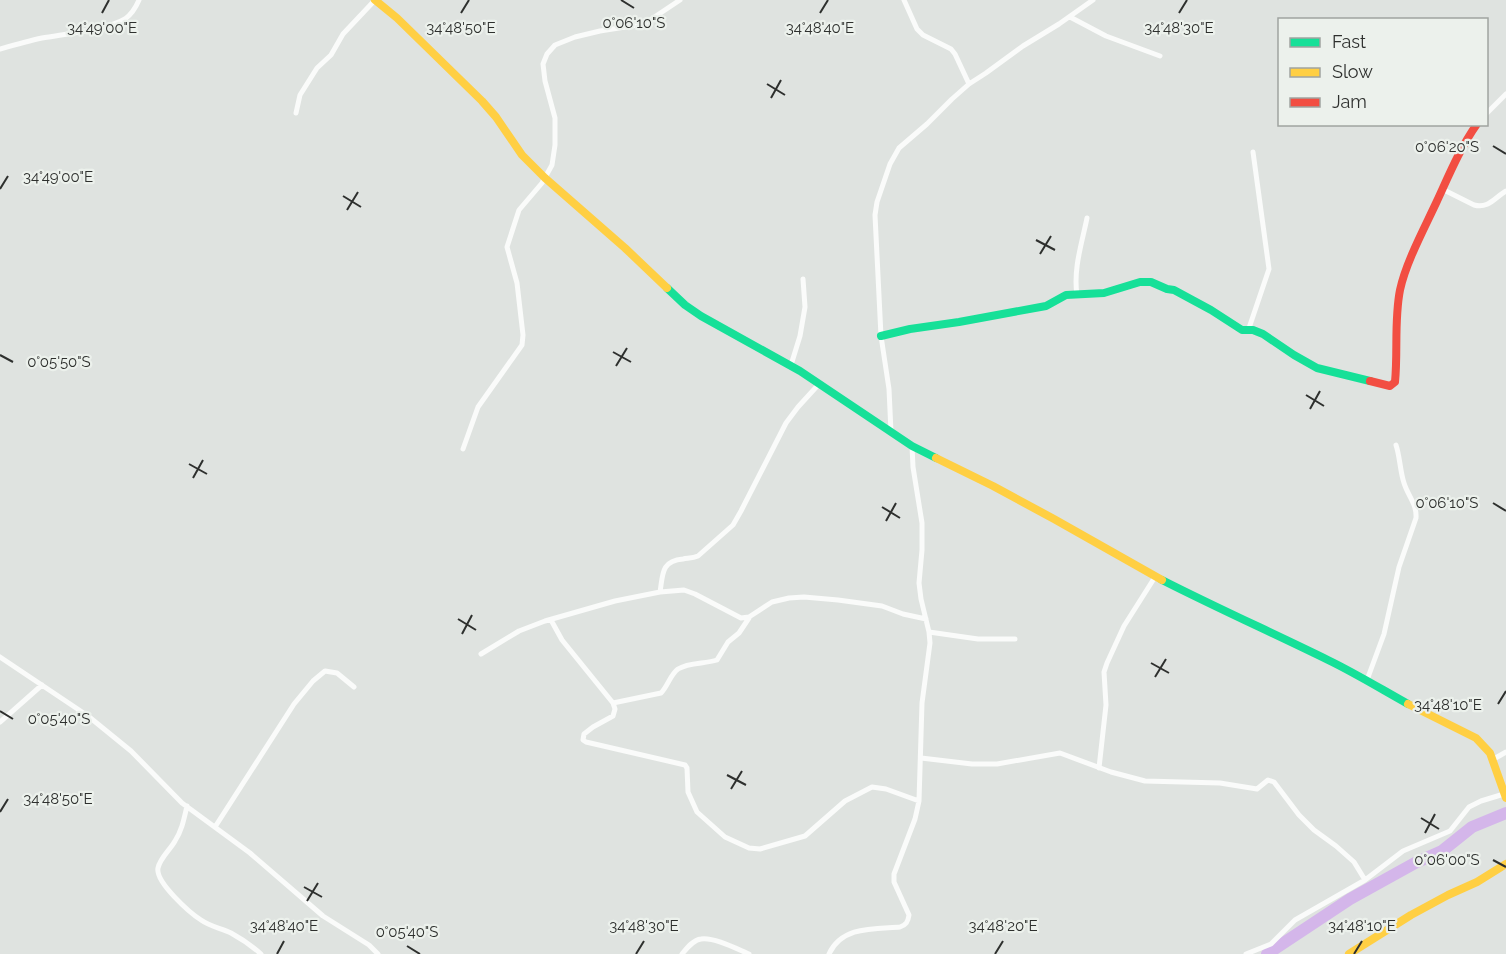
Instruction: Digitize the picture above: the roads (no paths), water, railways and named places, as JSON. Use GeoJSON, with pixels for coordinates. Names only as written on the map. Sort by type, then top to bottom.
{"type":"FeatureCollection","features":[{"type":"Feature","properties":{"kind":"street"},"geometry":{"type":"LineString","coordinates":[[0,49],[122,21],[136,8],[139,0]]}},
{"type":"Feature","properties":{"kind":"street"},"geometry":{"type":"LineString","coordinates":[[296,113],[300,95],[317,68],[331,55],[343,34],[375,0],[397,18],[482,101],[522,155],[545,178],[625,248],[685,305],[701,316],[791,365],[912,446],[1054,519],[1155,578],[1367,680],[1406,703],[1476,738],[1490,753],[1505,796],[1481,801],[1469,807],[1450,831],[1403,851],[1365,880],[1295,920],[1271,944],[1246,954]]}},
{"type":"Feature","properties":{"kind":"street"},"geometry":{"type":"LineString","coordinates":[[463,449],[478,407],[522,345],[523,335],[517,283],[507,247],[519,210],[545,178],[552,165],[555,118],[545,81],[543,64],[547,54],[555,45],[574,38],[644,24],[680,0]]}},
{"type":"Feature","properties":{"kind":"street"},"geometry":{"type":"LineString","coordinates":[[904,0],[922,35],[951,49],[955,54],[969,84]]}},
{"type":"Feature","properties":{"kind":"street"},"geometry":{"type":"LineString","coordinates":[[891,432],[889,389],[881,336],[875,216],[877,202],[890,164],[899,148],[969,84],[1093,0]]}},
{"type":"Feature","properties":{"kind":"street"},"geometry":{"type":"LineString","coordinates":[[1070,17],[1106,36],[1160,56]]}},
{"type":"Feature","properties":{"kind":"street"},"geometry":{"type":"LineString","coordinates":[[1488,112],[1506,94]]}},
{"type":"Feature","properties":{"kind":"street"},"geometry":{"type":"LineString","coordinates":[[881,336],[931,325],[1046,306],[1066,295],[1104,293],[1140,282],[1151,282],[1174,290],[1242,330],[1257,331],[1317,368],[1390,386],[1395,382],[1398,362],[1400,290],[1442,189],[1477,126]]}},
{"type":"Feature","properties":{"kind":"street"},"geometry":{"type":"LineString","coordinates":[[1248,331],[1269,269],[1253,152]]}},
{"type":"Feature","properties":{"kind":"street"},"geometry":{"type":"LineString","coordinates":[[1442,189],[1480,207],[1489,204],[1506,191]]}},
{"type":"Feature","properties":{"kind":"street"},"geometry":{"type":"LineString","coordinates":[[1077,295],[1078,259],[1087,218]]}},
{"type":"Feature","properties":{"kind":"street"},"geometry":{"type":"LineString","coordinates":[[791,365],[800,336],[805,307],[803,279]]}},
{"type":"Feature","properties":{"kind":"street"},"geometry":{"type":"LineString","coordinates":[[660,592],[664,569],[667,565],[674,560],[698,556],[733,525],[786,423],[819,384]]}},
{"type":"Feature","properties":{"kind":"street"},"geometry":{"type":"LineString","coordinates":[[1367,680],[1384,634],[1399,567],[1416,518],[1414,503],[1404,481],[1396,445]]}},
{"type":"Feature","properties":{"kind":"street"},"geometry":{"type":"LineString","coordinates":[[829,954],[838,940],[846,935],[900,927],[907,922],[909,915],[894,882],[894,874],[915,819],[919,801],[922,703],[929,632],[919,583],[922,523],[912,446]]}},
{"type":"Feature","properties":{"kind":"street"},"geometry":{"type":"LineString","coordinates":[[1099,768],[1106,705],[1104,672],[1124,626],[1155,578]]}},
{"type":"Feature","properties":{"kind":"street"},"geometry":{"type":"LineString","coordinates":[[481,654],[519,631],[615,601],[660,592],[684,590],[741,618],[749,618]]}},
{"type":"Feature","properties":{"kind":"street"},"geometry":{"type":"LineString","coordinates":[[613,703],[661,693],[678,669],[717,660],[728,642],[739,633],[749,618],[772,602],[804,597],[838,600],[882,606],[926,619]]}},
{"type":"Feature","properties":{"kind":"street"},"geometry":{"type":"LineString","coordinates":[[551,620],[562,640],[613,703],[615,712],[613,716],[584,734],[583,740],[685,765],[688,792],[697,812],[725,837],[749,848],[760,849],[806,836],[845,801],[872,788],[885,789],[919,801]]}},
{"type":"Feature","properties":{"kind":"street"},"geometry":{"type":"LineString","coordinates":[[929,632],[978,639],[1015,639]]}},
{"type":"Feature","properties":{"kind":"street"},"geometry":{"type":"LineString","coordinates":[[0,657],[88,716],[131,750],[186,806],[250,853],[323,916],[369,945],[378,954]]}},
{"type":"Feature","properties":{"kind":"street"},"geometry":{"type":"LineString","coordinates":[[215,827],[294,704],[313,681],[325,671],[337,673],[354,687]]}},
{"type":"Feature","properties":{"kind":"street"},"geometry":{"type":"LineString","coordinates":[[0,722],[42,685]]}},
{"type":"Feature","properties":{"kind":"street"},"geometry":{"type":"LineString","coordinates":[[1492,760],[1506,752]]}},
{"type":"Feature","properties":{"kind":"street"},"geometry":{"type":"LineString","coordinates":[[921,758],[989,764],[1060,753],[1099,768],[1145,781],[1220,783],[1257,789],[1268,780],[1274,782],[1299,815],[1314,830],[1354,862],[1365,880]]}},
{"type":"Feature","properties":{"kind":"street"},"geometry":{"type":"LineString","coordinates":[[186,806],[182,827],[175,842],[158,866],[157,872],[160,879],[200,919],[215,928],[228,932],[261,954]]}},
{"type":"Feature","properties":{"kind":"street"},"geometry":{"type":"LineString","coordinates":[[1349,954],[1411,915],[1477,882],[1506,864]]}},
{"type":"Feature","properties":{"kind":"street"},"geometry":{"type":"LineString","coordinates":[[682,954],[696,941],[709,939],[748,954]]}},
{"type":"Feature","properties":{"kind":"waterway"},"geometry":{"type":"LineString","coordinates":[[1267,954],[1350,899],[1415,863],[1442,851],[1472,827],[1506,813]]}}]}
